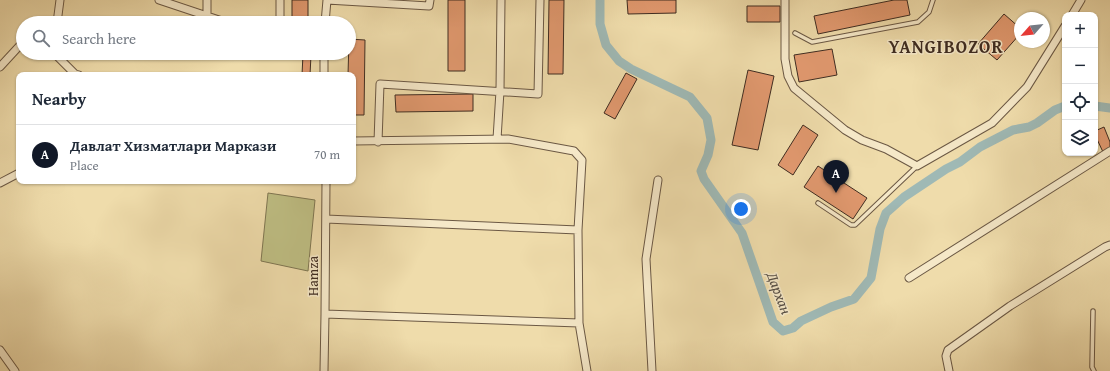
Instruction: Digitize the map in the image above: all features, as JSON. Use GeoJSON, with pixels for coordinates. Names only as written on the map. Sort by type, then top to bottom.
{"type":"FeatureCollection","features":[{"type":"Feature","properties":{"kind":"street"},"geometry":{"type":"LineString","coordinates":[[57,16],[60,0]]}},
{"type":"Feature","properties":{"kind":"street"},"geometry":{"type":"LineString","coordinates":[[159,0],[207,16],[207,0]]}},
{"type":"Feature","properties":{"kind":"street"},"geometry":{"type":"LineString","coordinates":[[280,0],[280,16]]}},
{"type":"Feature","properties":{"kind":"street"},"geometry":{"type":"LineString","coordinates":[[326,16],[327,0],[429,6],[430,0]]}},
{"type":"Feature","properties":{"kind":"street"},"geometry":{"type":"LineString","coordinates":[[499,139],[501,0]]}},
{"type":"Feature","properties":{"kind":"street"},"geometry":{"type":"LineString","coordinates":[[378,142],[380,84],[538,94],[540,0]]}},
{"type":"Feature","properties":{"kind":"street"},"geometry":{"type":"LineString","coordinates":[[785,0],[785,59],[788,76],[794,88],[845,130],[862,140],[886,149],[917,166],[992,123],[1027,87],[1062,31]]}},
{"type":"Feature","properties":{"kind":"street"},"geometry":{"type":"LineString","coordinates":[[1074,12],[1082,0]]}},
{"type":"Feature","properties":{"kind":"street"},"geometry":{"type":"LineString","coordinates":[[0,68],[16,50]]}},
{"type":"Feature","properties":{"kind":"street"},"geometry":{"type":"LineString","coordinates":[[61,60],[73,72]]}},
{"type":"Feature","properties":{"kind":"street"},"geometry":{"type":"LineString","coordinates":[[323,60],[324,72]]}},
{"type":"Feature","properties":{"kind":"street"},"geometry":{"type":"LineString","coordinates":[[356,141],[508,139],[574,151],[582,160],[578,230],[579,323],[587,371]]}},
{"type":"Feature","properties":{"kind":"street"},"geometry":{"type":"LineString","coordinates":[[909,278],[1110,151]]}},
{"type":"Feature","properties":{"kind":"street"},"geometry":{"type":"LineString","coordinates":[[0,183],[16,175]]}},
{"type":"Feature","properties":{"kind":"street"},"geometry":{"type":"LineString","coordinates":[[652,371],[646,259],[658,180]]}},
{"type":"Feature","properties":{"kind":"street","name":"Hamza"},"geometry":{"type":"LineString","coordinates":[[324,371],[326,184]]}},
{"type":"Feature","properties":{"kind":"street"},"geometry":{"type":"LineString","coordinates":[[326,219],[578,230]]}},
{"type":"Feature","properties":{"kind":"street"},"geometry":{"type":"LineString","coordinates":[[949,371],[946,356],[948,350],[1016,302],[1105,247],[1110,246]]}},
{"type":"Feature","properties":{"kind":"street"},"geometry":{"type":"LineString","coordinates":[[325,314],[579,323]]}},
{"type":"Feature","properties":{"kind":"street"},"geometry":{"type":"LineString","coordinates":[[0,350],[15,371]]}},
{"type":"Feature","properties":{"kind":"lane"},"geometry":{"type":"LineString","coordinates":[[795,33],[812,42],[918,22],[929,12],[933,0]]}},
{"type":"Feature","properties":{"kind":"lane"},"geometry":{"type":"LineString","coordinates":[[818,203],[855,225],[917,166]]}},
{"type":"Feature","properties":{"kind":"lane"},"geometry":{"type":"LineString","coordinates":[[1093,310],[1092,367],[1094,371]]}},
{"type":"Feature","properties":{"kind":"green space"},"geometry":{"type":"Polygon","coordinates":[[[268,193],[315,200],[308,271],[261,261],[268,193]]]}},
{"type":"Feature","properties":{"kind":"building"},"geometry":{"type":"Polygon","coordinates":[[[292,0],[308,0],[308,16],[292,16],[292,0]]]}},
{"type":"Feature","properties":{"kind":"building"},"geometry":{"type":"Polygon","coordinates":[[[448,0],[465,0],[465,71],[448,71],[448,0]]]}},
{"type":"Feature","properties":{"kind":"building"},"geometry":{"type":"Polygon","coordinates":[[[549,0],[564,0],[563,74],[548,74],[549,0]]]}},
{"type":"Feature","properties":{"kind":"building"},"geometry":{"type":"Polygon","coordinates":[[[627,0],[676,0],[676,13],[628,14],[627,0]]]}},
{"type":"Feature","properties":{"kind":"building"},"geometry":{"type":"Polygon","coordinates":[[[894,0],[907,0],[910,15],[818,34],[814,16],[894,0]]]}},
{"type":"Feature","properties":{"kind":"building"},"geometry":{"type":"Polygon","coordinates":[[[747,6],[780,6],[780,22],[747,22],[747,6]]]}},
{"type":"Feature","properties":{"kind":"building"},"geometry":{"type":"Polygon","coordinates":[[[1004,14],[1014,23],[1014,41],[997,60],[978,44],[1004,14]]]}},
{"type":"Feature","properties":{"kind":"building"},"geometry":{"type":"Polygon","coordinates":[[[356,39],[365,40],[364,115],[356,115],[356,72],[348,72],[348,60],[356,60],[356,39]]]}},
{"type":"Feature","properties":{"kind":"building"},"geometry":{"type":"Polygon","coordinates":[[[832,49],[837,75],[799,82],[794,55],[832,49]]]}},
{"type":"Feature","properties":{"kind":"building"},"geometry":{"type":"Polygon","coordinates":[[[303,60],[311,60],[310,72],[302,72],[303,60]]]}},
{"type":"Feature","properties":{"kind":"building"},"geometry":{"type":"Polygon","coordinates":[[[748,70],[774,76],[758,150],[732,145],[748,70]]]}},
{"type":"Feature","properties":{"kind":"building"},"geometry":{"type":"Polygon","coordinates":[[[626,73],[637,79],[615,119],[604,113],[626,73]]]}},
{"type":"Feature","properties":{"kind":"building"},"geometry":{"type":"Polygon","coordinates":[[[473,94],[473,111],[396,112],[395,95],[473,94]]]}},
{"type":"Feature","properties":{"kind":"building"},"geometry":{"type":"Polygon","coordinates":[[[803,125],[818,135],[793,175],[778,165],[803,125]]]}},
{"type":"Feature","properties":{"kind":"building"},"geometry":{"type":"Polygon","coordinates":[[[1104,127],[1110,142],[1110,149],[1103,152],[1098,141],[1098,130],[1104,127]]]}},
{"type":"Feature","properties":{"kind":"building"},"geometry":{"type":"Polygon","coordinates":[[[818,166],[867,198],[853,219],[804,187],[818,166]]]}},
{"type":"Feature","properties":{"kind":"waterway","name":"Дархан"},"geometry":{"type":"LineString","coordinates":[[600,0],[600,24],[606,45],[619,61],[631,69],[690,97],[707,118],[711,140],[708,155],[701,171],[704,179],[742,233],[773,322],[783,331],[793,328],[801,321],[831,307],[854,299],[871,278],[880,229],[886,213],[904,197],[946,169],[960,162],[980,147],[1013,130],[1029,127],[1055,110],[1062,107]]}},
{"type":"Feature","properties":{"kind":"waterway","name":"Дархан"},"geometry":{"type":"LineString","coordinates":[[1098,106],[1110,108]]}},
{"type":"Feature","properties":{"kind":"place","name":"Давлат Хизматлари Маркази"},"geometry":{"type":"Point","coordinates":[836,193]}},
{"type":"Feature","properties":{"kind":"district","name":"YANGIBOZOR"},"geometry":{"type":"Point","coordinates":[946,47]}}]}
